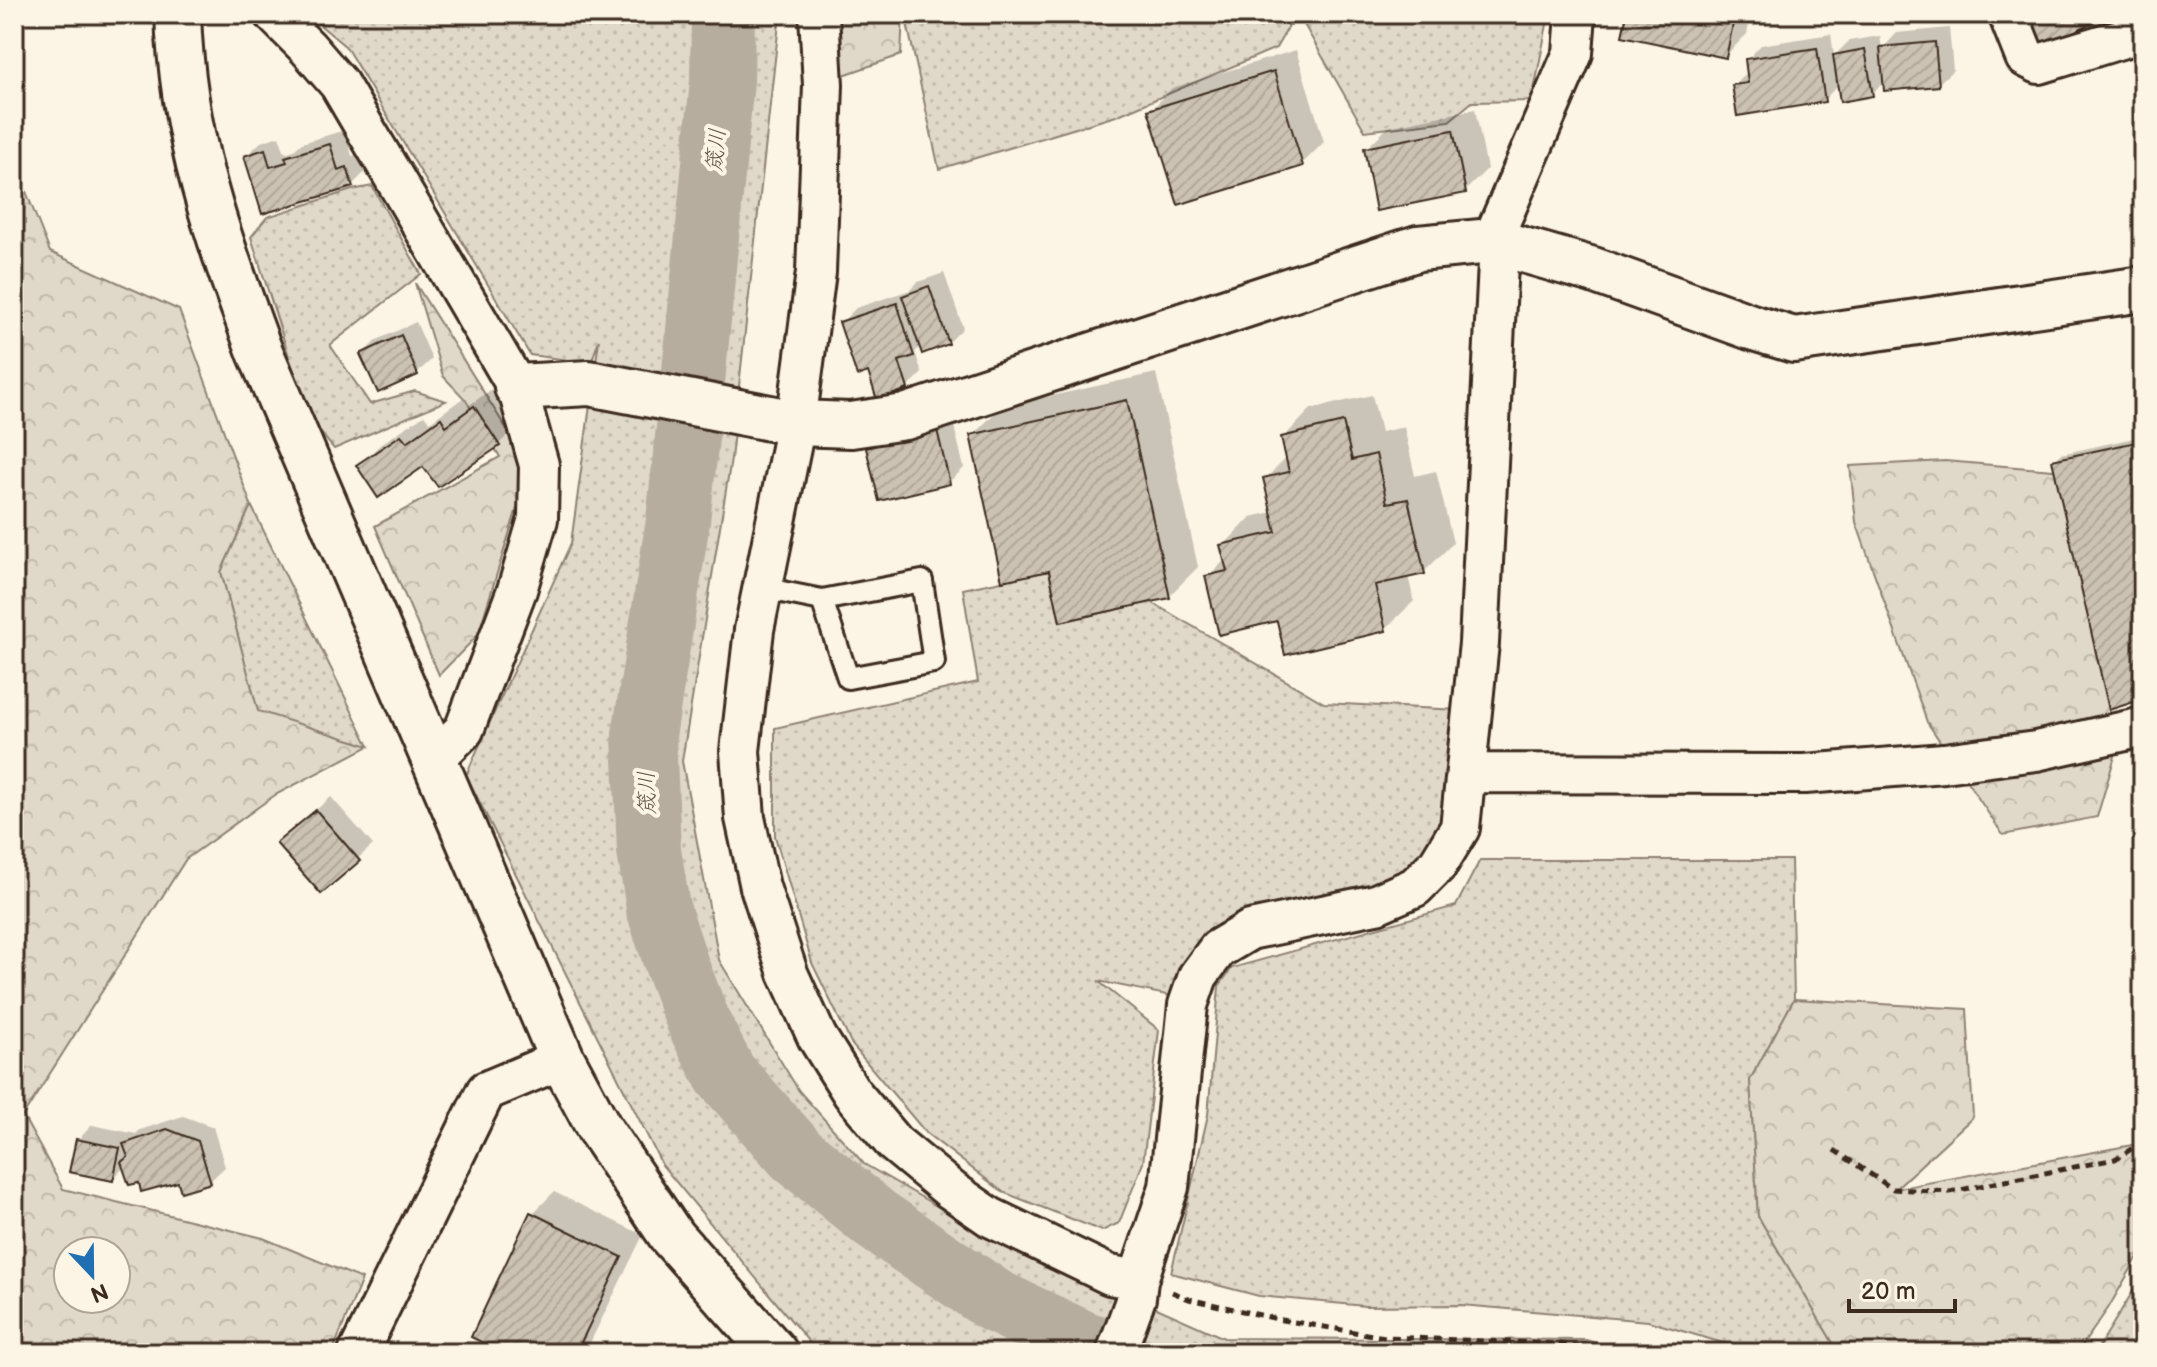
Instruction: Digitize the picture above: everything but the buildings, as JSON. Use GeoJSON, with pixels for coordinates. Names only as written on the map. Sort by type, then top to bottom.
{"type":"FeatureCollection","features":[{"type":"Feature","properties":{"kind":"street"},"geometry":{"type":"LineString","coordinates":[[178,14],[187,117],[225,258],[260,352],[562,1059],[599,1128],[672,1237],[775,1353]]}},
{"type":"Feature","properties":{"kind":"street"},"geometry":{"type":"LineString","coordinates":[[274,14],[339,84],[517,387],[539,465],[538,519],[517,590],[464,730],[433,760]]}},
{"type":"Feature","properties":{"kind":"street"},"geometry":{"type":"LineString","coordinates":[[819,14],[823,85],[816,272],[796,423],[762,588],[740,751],[745,818],[760,887],[788,973],[817,1037],[852,1093],[894,1143],[951,1190],[990,1217],[1137,1289]]}},
{"type":"Feature","properties":{"kind":"street"},"geometry":{"type":"LineString","coordinates":[[1116,1353],[1169,1187],[1188,1005],[1198,976],[1218,949],[1250,930],[1376,904],[1415,887],[1438,864],[1460,828],[1479,643],[1496,242],[1573,53],[1576,14]]}},
{"type":"Feature","properties":{"kind":"street"},"geometry":{"type":"LineString","coordinates":[[2008,14],[2025,57],[2039,64],[2143,32]]}},
{"type":"Feature","properties":{"kind":"street"},"geometry":{"type":"LineString","coordinates":[[517,387],[589,383],[796,423],[851,425],[905,417],[1418,248],[1496,242],[1593,270],[1794,340],[2143,289]]}},
{"type":"Feature","properties":{"kind":"street"},"geometry":{"type":"LineString","coordinates":[[1466,773],[1805,774],[1944,763],[2036,751],[2143,727]]}},
{"type":"Feature","properties":{"kind":"street"},"geometry":{"type":"LineString","coordinates":[[358,1353],[486,1091],[562,1059]]}},
{"type":"Feature","properties":{"kind":"lane"},"geometry":{"type":"LineString","coordinates":[[762,588],[822,600],[922,581],[934,662],[848,678],[822,600]]}},
{"type":"Feature","properties":{"kind":"path"},"geometry":{"type":"LineString","coordinates":[[1834,1150],[1893,1189],[1950,1192],[2115,1159],[2143,1142]]}},
{"type":"Feature","properties":{"kind":"path"},"geometry":{"type":"LineString","coordinates":[[1137,1289],[1282,1320],[1385,1337],[1559,1344],[1621,1353]]}},
{"type":"Feature","properties":{"kind":"green space"},"geometry":{"type":"Polygon","coordinates":[[[307,14],[780,14],[731,459],[682,761],[719,960],[799,1091],[864,1164],[968,1224],[1224,1338],[1586,1340],[1631,1353],[818,1353],[662,1165],[466,775],[571,543],[599,340],[591,363],[530,355],[346,47],[307,14]]]}},
{"type":"Feature","properties":{"kind":"green space"},"geometry":{"type":"Polygon","coordinates":[[[829,14],[903,14],[901,55],[832,79],[829,14]]]}},
{"type":"Feature","properties":{"kind":"green space"},"geometry":{"type":"Polygon","coordinates":[[[905,14],[1296,14],[1276,48],[1116,116],[939,169],[905,14]]]}},
{"type":"Feature","properties":{"kind":"green space"},"geometry":{"type":"Polygon","coordinates":[[[1298,14],[1549,14],[1532,101],[1472,102],[1449,121],[1365,131],[1298,14]]]}},
{"type":"Feature","properties":{"kind":"green space"},"geometry":{"type":"Polygon","coordinates":[[[14,161],[50,252],[179,310],[251,505],[221,572],[258,711],[369,746],[275,795],[186,859],[23,1116],[63,1189],[263,1238],[362,1279],[332,1353],[14,1353],[14,161]]]}},
{"type":"Feature","properties":{"kind":"green space"},"geometry":{"type":"Polygon","coordinates":[[[372,186],[421,274],[330,345],[370,404],[415,391],[446,401],[334,449],[309,419],[251,237],[267,217],[372,186]]]}},
{"type":"Feature","properties":{"kind":"green space"},"geometry":{"type":"Polygon","coordinates":[[[415,283],[530,466],[478,635],[439,675],[375,526],[500,457],[465,399],[443,376],[415,283]]]}},
{"type":"Feature","properties":{"kind":"green space"},"geometry":{"type":"Polygon","coordinates":[[[1945,461],[2077,472],[2115,756],[2097,817],[2003,835],[1927,722],[1856,522],[1850,466],[1945,461]]]}},
{"type":"Feature","properties":{"kind":"green space"},"geometry":{"type":"Polygon","coordinates":[[[251,505],[369,746],[258,712],[221,572],[251,505]]]}},
{"type":"Feature","properties":{"kind":"green space"},"geometry":{"type":"Polygon","coordinates":[[[1049,571],[1060,622],[1151,602],[1324,703],[1458,710],[1444,819],[1422,855],[1399,878],[1360,895],[1233,921],[1171,996],[1098,981],[1159,1030],[1143,1163],[1119,1223],[1102,1231],[1003,1192],[926,1133],[852,1045],[812,963],[775,836],[775,728],[978,682],[963,589],[1049,571]]]}},
{"type":"Feature","properties":{"kind":"green space"},"geometry":{"type":"Polygon","coordinates":[[[1480,860],[1791,860],[1794,999],[1750,1080],[1758,1216],[1839,1353],[1757,1353],[1648,1321],[1461,1305],[1365,1306],[1259,1296],[1171,1273],[1208,1115],[1219,986],[1232,968],[1456,906],[1480,860]]]}},
{"type":"Feature","properties":{"kind":"green space"},"geometry":{"type":"Polygon","coordinates":[[[1794,999],[1967,1009],[1973,1117],[1895,1189],[2143,1143],[2143,1248],[2109,1307],[2077,1353],[1839,1353],[1758,1216],[1750,1080],[1794,999]]]}},
{"type":"Feature","properties":{"kind":"green space"},"geometry":{"type":"Polygon","coordinates":[[[2143,1275],[2143,1353],[2095,1353],[2143,1275]]]}},
{"type":"Feature","properties":{"kind":"waterway","name":"筬川"},"geometry":{"type":"LineString","coordinates":[[723,14],[722,81],[678,521],[644,735],[649,850],[658,908],[700,1026],[725,1074],[796,1154],[875,1219],[995,1301],[1084,1343],[1118,1353]]}}]}
